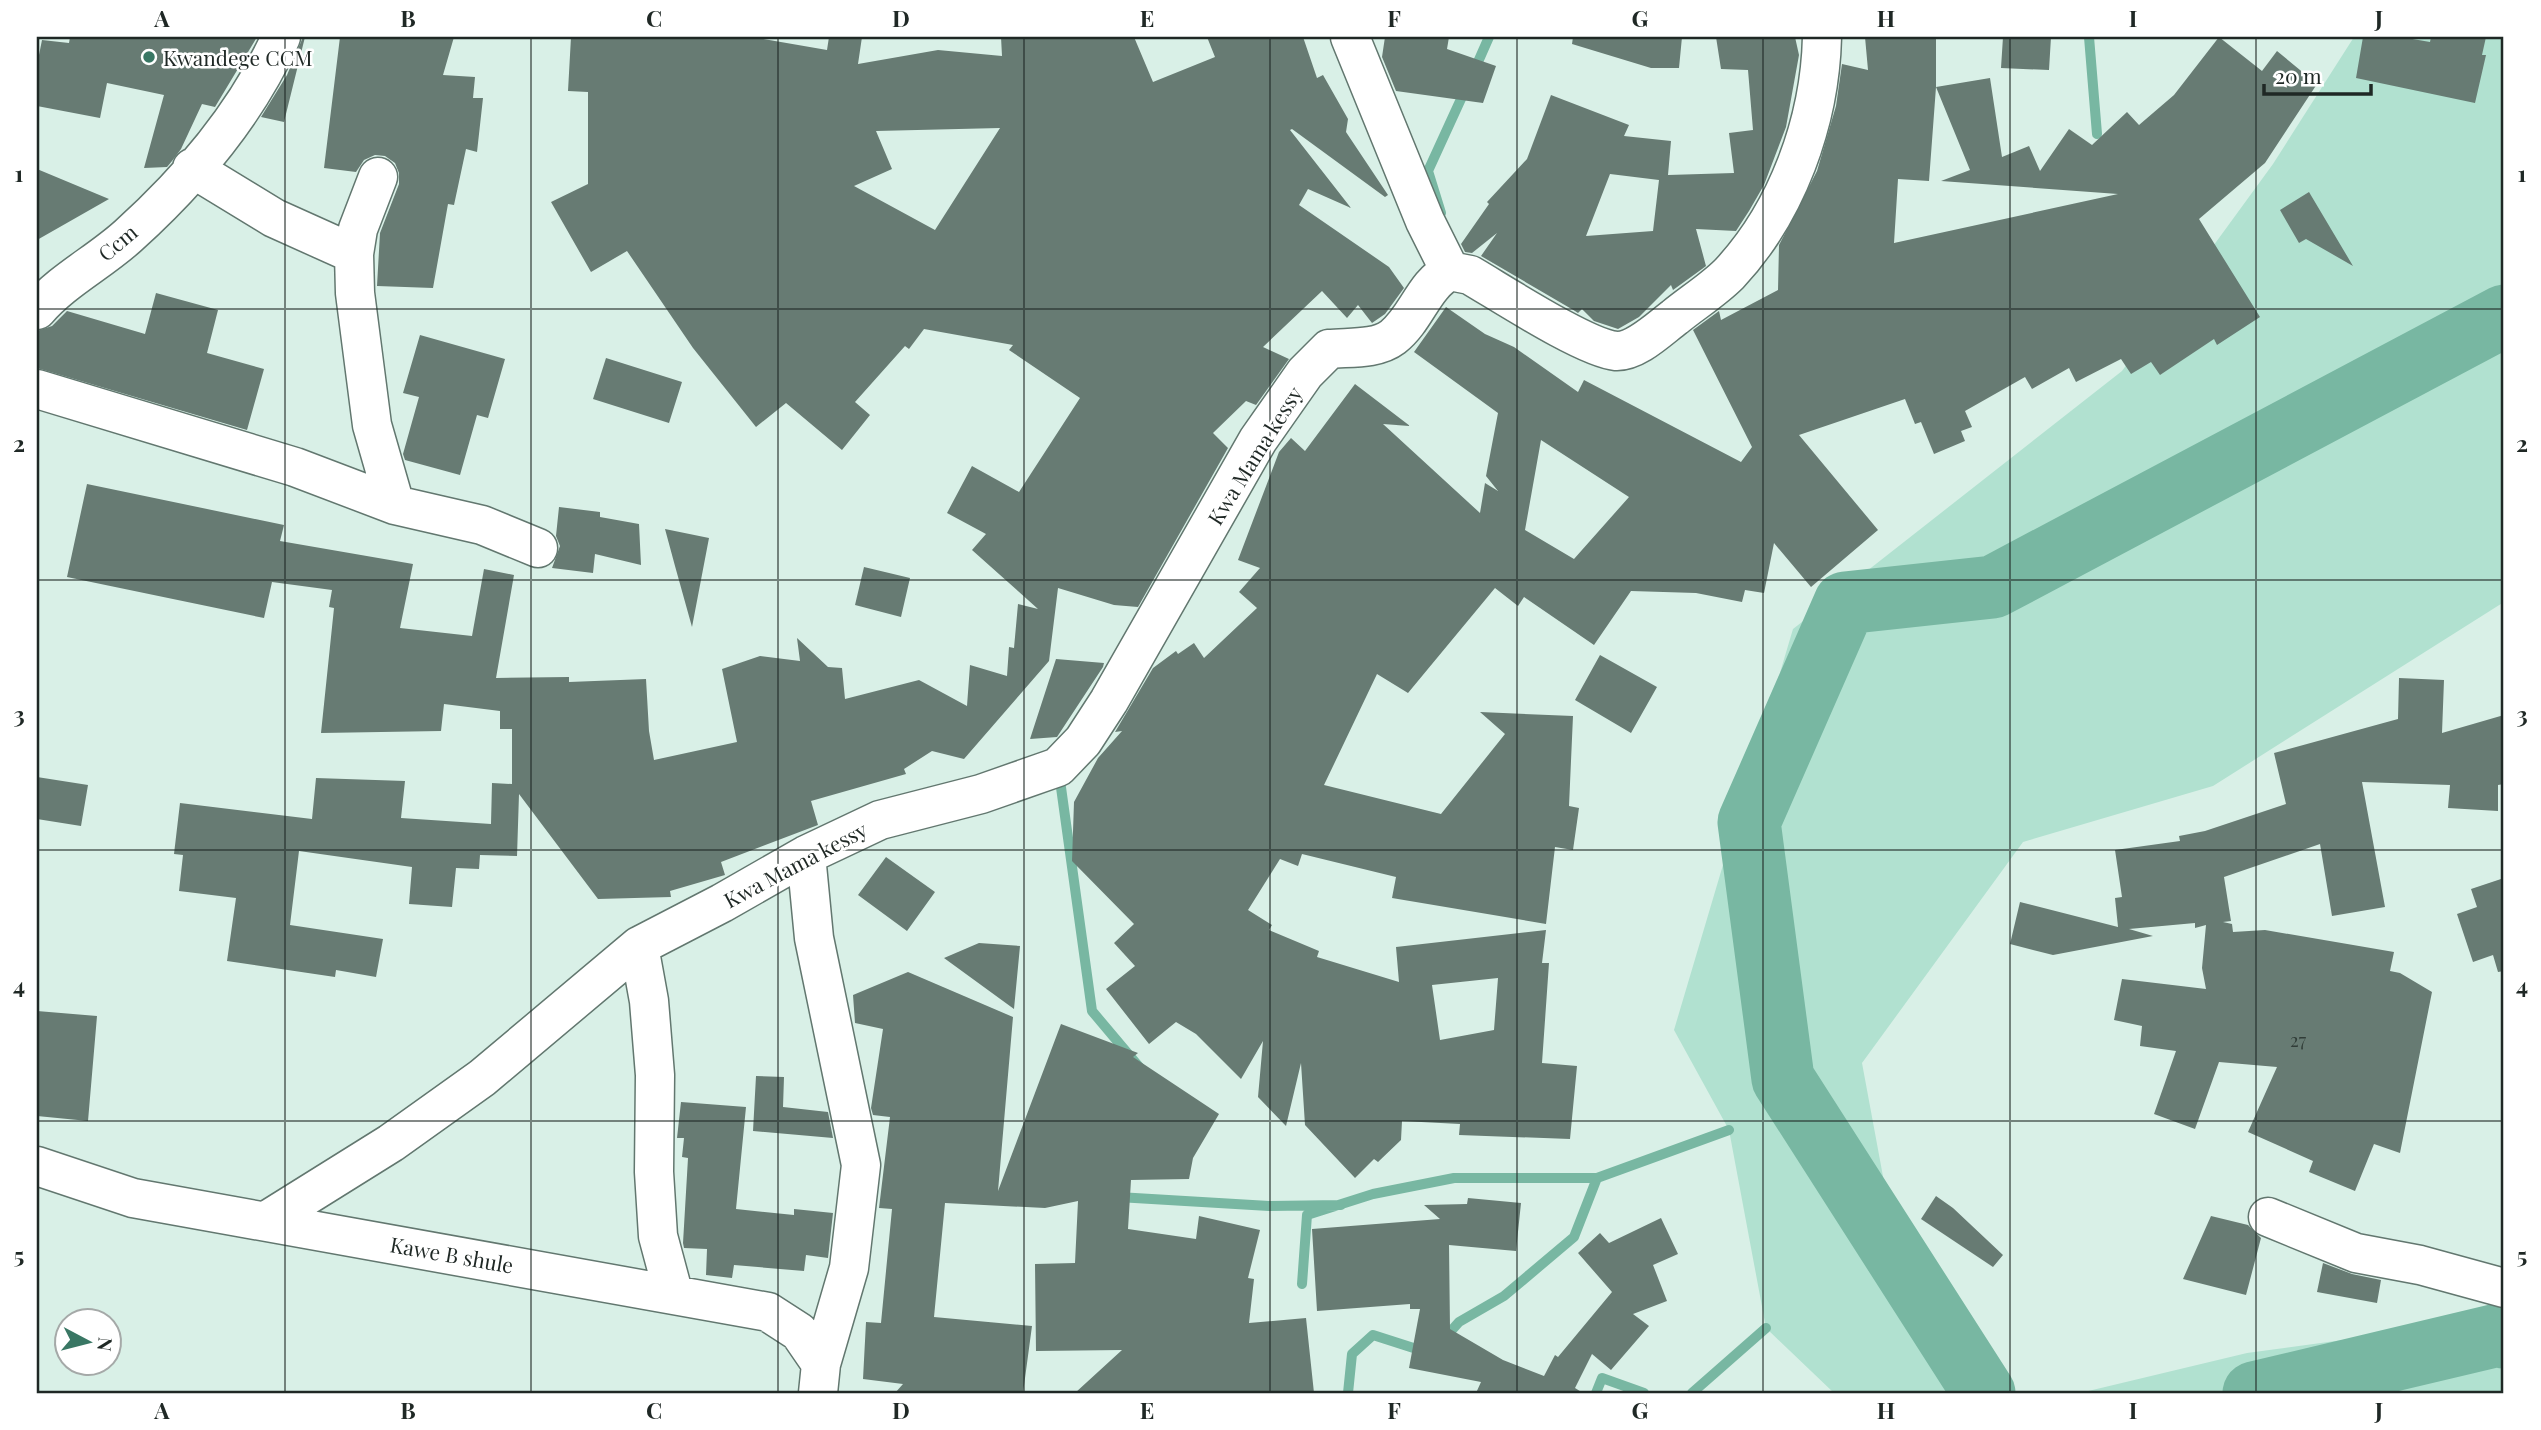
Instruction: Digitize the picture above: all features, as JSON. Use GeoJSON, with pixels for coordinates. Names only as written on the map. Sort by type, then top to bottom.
{"type":"FeatureCollection","features":[{"type":"Feature","properties":{"kind":"street","name":"Ccm"},"geometry":{"type":"LineString","coordinates":[[37,310],[56,288],[128,236],[192,168],[244,106],[263,77],[281,37]]}},
{"type":"Feature","properties":{"kind":"street"},"geometry":{"type":"LineString","coordinates":[[1350,37],[1425,221],[1450,271],[1470,275],[1579,337],[1608,349],[1630,349],[1728,274],[1764,227],[1789,185],[1804,142],[1822,37]]}},
{"type":"Feature","properties":{"kind":"street"},"geometry":{"type":"LineString","coordinates":[[192,168],[274,218],[354,254]]}},
{"type":"Feature","properties":{"kind":"street"},"geometry":{"type":"LineString","coordinates":[[378,177],[358,229],[354,254],[355,293],[372,425],[395,505]]}},
{"type":"Feature","properties":{"kind":"street","name":"Kwa Mama kessy"},"geometry":{"type":"LineString","coordinates":[[266,1221],[391,1143],[482,1078],[639,946],[722,904],[806,855],[880,820],[981,794],[1058,767],[1083,741],[1109,701],[1258,440],[1305,373],[1329,349],[1371,346],[1393,337],[1435,279],[1450,271]]}},
{"type":"Feature","properties":{"kind":"street"},"geometry":{"type":"LineString","coordinates":[[37,389],[270,459],[395,505],[482,525],[538,548]]}},
{"type":"Feature","properties":{"kind":"street"},"geometry":{"type":"LineString","coordinates":[[806,855],[814,938],[861,1165],[849,1269],[819,1379]]}},
{"type":"Feature","properties":{"kind":"street"},"geometry":{"type":"LineString","coordinates":[[639,946],[649,1001],[655,1075],[654,1172],[658,1236],[673,1292]]}},
{"type":"Feature","properties":{"kind":"street","name":"Kawe B shule"},"geometry":{"type":"LineString","coordinates":[[37,1166],[133,1198],[673,1292],[768,1312],[799,1332],[819,1379]]}},
{"type":"Feature","properties":{"kind":"street"},"geometry":{"type":"LineString","coordinates":[[2268,1217],[2356,1253],[2420,1265],[2504,1288]]}},
{"type":"Feature","properties":{"kind":"green space"},"geometry":{"type":"Polygon","coordinates":[[[2354,37],[2504,37],[2504,602],[2213,786],[2023,842],[1862,1063],[1897,1252],[2015,1393],[1834,1393],[1766,1328],[1729,1130],[1674,1030],[1793,629],[2122,371],[2273,164],[2354,37]]]}},
{"type":"Feature","properties":{"kind":"green space"},"geometry":{"type":"Polygon","coordinates":[[[2438,1327],[2504,1333],[2504,1393],[2080,1393],[2247,1353],[2438,1327]]]}},
{"type":"Feature","properties":{"kind":"building"},"geometry":{"type":"Polygon","coordinates":[[[70,37],[257,37],[215,107],[202,104],[181,149],[167,167],[144,168],[164,95],[107,83],[100,118],[37,106],[37,54],[39,55],[42,40],[69,43],[70,37]]]}},
{"type":"Feature","properties":{"kind":"building"},"geometry":{"type":"Polygon","coordinates":[[[303,37],[284,122],[261,117],[287,75],[303,37]]]}},
{"type":"Feature","properties":{"kind":"building"},"geometry":{"type":"Polygon","coordinates":[[[340,37],[454,37],[443,75],[475,77],[473,98],[483,98],[477,152],[466,149],[454,205],[448,204],[433,288],[377,286],[380,233],[399,184],[395,163],[385,156],[375,155],[364,160],[356,172],[324,168],[340,37]]]}},
{"type":"Feature","properties":{"kind":"building"},"geometry":{"type":"Polygon","coordinates":[[[571,37],[752,37],[827,50],[829,37],[862,37],[858,64],[938,50],[1002,56],[1001,37],[1134,37],[1153,82],[1215,57],[1207,37],[1303,37],[1317,78],[1323,75],[1348,119],[1346,132],[1388,195],[1385,197],[1292,129],[1290,130],[1351,208],[1308,189],[1299,205],[1389,267],[1404,288],[1385,314],[1372,323],[1358,305],[1347,318],[1322,291],[1263,347],[1289,359],[1256,405],[1246,401],[1213,433],[1228,448],[1138,607],[1114,605],[1058,588],[1049,661],[964,759],[932,751],[904,769],[906,774],[811,801],[818,825],[721,862],[725,875],[670,891],[671,897],[598,899],[519,794],[517,856],[480,855],[479,869],[456,868],[452,907],[409,904],[412,867],[299,851],[290,925],[383,939],[376,977],[336,970],[335,977],[227,961],[236,898],[179,891],[183,855],[174,854],[180,803],[312,819],[316,778],[405,781],[401,818],[491,824],[492,783],[512,784],[512,729],[500,729],[500,711],[444,704],[441,731],[321,733],[334,608],[329,607],[332,590],[272,582],[264,618],[67,577],[87,484],[284,525],[280,541],[413,564],[400,628],[472,636],[484,569],[514,575],[496,678],[569,677],[569,682],[646,679],[649,731],[654,760],[737,742],[722,669],[760,656],[800,661],[797,638],[828,667],[842,668],[845,699],[919,680],[967,706],[970,665],[1007,676],[1009,647],[1014,648],[1018,604],[1038,609],[972,550],[986,534],[947,513],[972,466],[1019,492],[1080,398],[1009,350],[1013,345],[924,329],[909,349],[905,346],[855,402],[870,415],[842,450],[786,403],[756,427],[693,348],[627,251],[591,272],[551,202],[588,184],[588,92],[568,91],[571,37]],[[1000,128],[876,131],[892,169],[854,186],[935,230],[1000,128]]]}},
{"type":"Feature","properties":{"kind":"building"},"geometry":{"type":"Polygon","coordinates":[[[1385,37],[1449,37],[1447,49],[1496,66],[1483,103],[1396,91],[1382,57],[1385,37]]]}},
{"type":"Feature","properties":{"kind":"building"},"geometry":{"type":"Polygon","coordinates":[[[1573,37],[1682,37],[1679,68],[1651,68],[1572,44],[1573,37]]]}},
{"type":"Feature","properties":{"kind":"building"},"geometry":{"type":"Polygon","coordinates":[[[1716,37],[1795,37],[1799,55],[1786,127],[1764,185],[1736,231],[1696,229],[1706,266],[1673,290],[1671,285],[1639,317],[1618,329],[1594,321],[1582,309],[1578,313],[1481,256],[1497,233],[1472,253],[1465,252],[1461,244],[1489,204],[1487,202],[1527,159],[1551,95],[1629,125],[1624,136],[1671,141],[1668,175],[1734,173],[1729,133],[1753,130],[1748,70],[1721,69],[1716,37]],[[1610,174],[1586,236],[1653,231],[1659,180],[1610,174]]]}},
{"type":"Feature","properties":{"kind":"building"},"geometry":{"type":"Polygon","coordinates":[[[1865,37],[1936,37],[1936,87],[1990,78],[2002,157],[2029,146],[2040,171],[2069,129],[2092,145],[2127,112],[2139,125],[2174,95],[2219,37],[2262,71],[2277,51],[2317,84],[2265,163],[2199,219],[2260,317],[2217,345],[2214,339],[2160,375],[2151,362],[2131,374],[2121,359],[2076,382],[2069,368],[2032,389],[2025,377],[1965,411],[1972,427],[1961,431],[1965,441],[1934,454],[1921,422],[1915,424],[1905,399],[1799,435],[1878,530],[1811,587],[1774,543],[1764,593],[1745,590],[1742,602],[1696,593],[1631,591],[1594,645],[1524,597],[1518,606],[1495,588],[1408,693],[1377,674],[1324,785],[1441,814],[1505,734],[1480,712],[1573,716],[1569,806],[1579,808],[1573,850],[1555,847],[1546,924],[1392,898],[1396,877],[1302,854],[1298,866],[1280,859],[1248,910],[1272,925],[1269,930],[1319,951],[1317,957],[1399,982],[1396,947],[1546,930],[1542,963],[1549,963],[1542,1063],[1577,1066],[1570,1139],[1459,1135],[1460,1124],[1402,1121],[1401,1140],[1378,1162],[1374,1159],[1355,1178],[1305,1125],[1301,1063],[1286,1126],[1258,1097],[1263,1041],[1241,1079],[1196,1034],[1176,1022],[1149,1044],[1106,989],[1135,966],[1114,943],[1134,924],[1072,861],[1074,802],[1098,758],[1122,731],[1115,732],[1153,668],[1176,651],[1178,654],[1194,643],[1204,658],[1257,608],[1239,592],[1260,568],[1238,560],[1279,452],[1291,438],[1305,451],[1355,384],[1410,426],[1383,424],[1480,513],[1485,483],[1498,491],[1486,476],[1498,413],[1414,352],[1446,307],[1485,334],[1514,347],[1578,392],[1584,380],[1741,462],[1752,447],[1693,330],[1719,311],[1721,320],[1778,290],[1779,245],[1817,171],[1836,106],[1842,64],[1868,70],[1865,37]],[[1936,87],[1929,181],[1898,179],[1894,243],[2118,194],[1941,181],[1970,170],[1936,87]],[[1541,440],[1525,530],[1574,559],[1629,497],[1541,440]],[[1498,978],[1432,985],[1440,1040],[1494,1030],[1498,978]]]}},
{"type":"Feature","properties":{"kind":"building"},"geometry":{"type":"Polygon","coordinates":[[[2003,37],[2051,37],[2049,70],[2001,68],[2003,37]]]}},
{"type":"Feature","properties":{"kind":"building"},"geometry":{"type":"Polygon","coordinates":[[[2363,37],[2401,37],[2430,42],[2431,37],[2486,37],[2482,55],[2486,55],[2475,103],[2356,78],[2363,37]]]}},
{"type":"Feature","properties":{"kind":"building"},"geometry":{"type":"Polygon","coordinates":[[[37,169],[109,199],[37,240],[37,169]]]}},
{"type":"Feature","properties":{"kind":"building"},"geometry":{"type":"Polygon","coordinates":[[[2309,192],[2353,266],[2306,239],[2299,243],[2280,210],[2309,192]]]}},
{"type":"Feature","properties":{"kind":"building"},"geometry":{"type":"Polygon","coordinates":[[[156,293],[218,310],[207,353],[264,369],[247,430],[37,368],[37,331],[52,326],[67,311],[145,334],[156,293]]]}},
{"type":"Feature","properties":{"kind":"building"},"geometry":{"type":"Polygon","coordinates":[[[420,335],[505,359],[488,418],[477,415],[460,475],[405,460],[403,454],[419,397],[403,393],[420,335]]]}},
{"type":"Feature","properties":{"kind":"building"},"geometry":{"type":"Polygon","coordinates":[[[606,358],[682,382],[669,423],[593,399],[606,358]]]}},
{"type":"Feature","properties":{"kind":"building"},"geometry":{"type":"Polygon","coordinates":[[[559,507],[600,512],[600,517],[639,524],[641,565],[595,554],[593,573],[552,568],[560,546],[556,536],[559,507]]]}},
{"type":"Feature","properties":{"kind":"building"},"geometry":{"type":"Polygon","coordinates":[[[665,529],[709,538],[692,627],[675,566],[665,529]]]}},
{"type":"Feature","properties":{"kind":"building"},"geometry":{"type":"Polygon","coordinates":[[[864,567],[910,578],[901,617],[855,605],[864,567]]]}},
{"type":"Feature","properties":{"kind":"building"},"geometry":{"type":"Polygon","coordinates":[[[1600,655],[1657,687],[1631,733],[1575,700],[1600,655]]]}},
{"type":"Feature","properties":{"kind":"building"},"geometry":{"type":"Polygon","coordinates":[[[1056,659],[1104,663],[1057,737],[1030,739],[1056,659]]]}},
{"type":"Feature","properties":{"kind":"building"},"geometry":{"type":"Polygon","coordinates":[[[2399,678],[2444,680],[2442,733],[2504,715],[2504,784],[2498,785],[2498,811],[2448,808],[2450,785],[2362,782],[2385,907],[2332,916],[2320,844],[2224,877],[2231,921],[2223,922],[2232,924],[2233,932],[2265,930],[2394,952],[2390,971],[2400,973],[2432,992],[2400,1153],[2374,1144],[2355,1191],[2309,1172],[2313,1161],[2248,1132],[2277,1067],[2219,1062],[2195,1129],[2154,1114],[2176,1051],[2140,1046],[2142,1026],[2114,1020],[2122,979],[2206,989],[2202,968],[2206,925],[2195,928],[2195,923],[2129,929],[2153,936],[2053,955],[2010,944],[2020,902],[2118,927],[2115,898],[2122,897],[2115,850],[2180,841],[2179,836],[2205,831],[2286,804],[2274,753],[2398,719],[2399,678]]]}},
{"type":"Feature","properties":{"kind":"building"},"geometry":{"type":"Polygon","coordinates":[[[37,777],[88,785],[81,826],[37,819],[37,777]]]}},
{"type":"Feature","properties":{"kind":"building"},"geometry":{"type":"Polygon","coordinates":[[[886,857],[935,892],[907,931],[858,895],[886,857]]]}},
{"type":"Feature","properties":{"kind":"building"},"geometry":{"type":"Polygon","coordinates":[[[2504,878],[2504,971],[2498,972],[2493,955],[2473,962],[2457,914],[2477,907],[2471,889],[2504,878]]]}},
{"type":"Feature","properties":{"kind":"building"},"geometry":{"type":"Polygon","coordinates":[[[979,943],[1020,946],[1014,1009],[944,958],[979,943]]]}},
{"type":"Feature","properties":{"kind":"building"},"geometry":{"type":"Polygon","coordinates":[[[908,972],[1013,1017],[998,1191],[1061,1024],[1138,1053],[1133,1057],[1219,1114],[1193,1158],[1189,1179],[1131,1180],[1128,1229],[1196,1239],[1199,1216],[1260,1230],[1248,1278],[1254,1279],[1249,1323],[1306,1318],[1314,1393],[1075,1393],[1122,1350],[1036,1351],[1035,1264],[1075,1263],[1078,1201],[1045,1208],[945,1203],[934,1317],[1032,1326],[1023,1393],[895,1393],[903,1384],[863,1379],[866,1322],[881,1323],[892,1209],[879,1208],[890,1117],[873,1115],[871,1108],[883,1029],[855,1023],[853,995],[908,972]]]}},
{"type":"Feature","properties":{"kind":"building"},"geometry":{"type":"Polygon","coordinates":[[[37,1011],[97,1016],[88,1121],[37,1116],[37,1011]]]}},
{"type":"Feature","properties":{"kind":"building"},"geometry":{"type":"Polygon","coordinates":[[[756,1076],[784,1077],[783,1107],[828,1112],[833,1138],[753,1131],[756,1076]]]}},
{"type":"Feature","properties":{"kind":"building"},"geometry":{"type":"Polygon","coordinates":[[[681,1102],[746,1107],[736,1209],[794,1215],[794,1209],[833,1213],[828,1258],[806,1255],[804,1271],[734,1265],[732,1278],[706,1275],[707,1249],[684,1248],[683,1243],[688,1158],[682,1157],[684,1138],[677,1138],[681,1102]]]}},
{"type":"Feature","properties":{"kind":"building"},"geometry":{"type":"Polygon","coordinates":[[[1936,1196],[1953,1208],[2003,1255],[1993,1267],[1921,1219],[1936,1196]]]}},
{"type":"Feature","properties":{"kind":"building"},"geometry":{"type":"Polygon","coordinates":[[[1468,1198],[1521,1203],[1516,1251],[1449,1245],[1450,1329],[1503,1360],[1544,1376],[1555,1355],[1558,1357],[1612,1292],[1578,1253],[1600,1233],[1609,1243],[1661,1218],[1678,1254],[1653,1265],[1667,1301],[1633,1314],[1649,1326],[1611,1370],[1592,1354],[1575,1388],[1583,1393],[1476,1393],[1481,1382],[1409,1368],[1420,1309],[1410,1309],[1410,1304],[1317,1311],[1312,1229],[1440,1219],[1424,1205],[1467,1204],[1468,1198]]]}},
{"type":"Feature","properties":{"kind":"building"},"geometry":{"type":"Polygon","coordinates":[[[2211,1216],[2248,1225],[2261,1238],[2246,1295],[2183,1279],[2211,1216]]]}},
{"type":"Feature","properties":{"kind":"building"},"geometry":{"type":"Polygon","coordinates":[[[2323,1263],[2352,1274],[2381,1280],[2377,1303],[2317,1292],[2323,1263]]]}},
{"type":"Feature","properties":{"kind":"waterway"},"geometry":{"type":"LineString","coordinates":[[1474,71],[1489,37]]}},
{"type":"Feature","properties":{"kind":"waterway"},"geometry":{"type":"LineString","coordinates":[[2089,37],[2097,134]]}},
{"type":"Feature","properties":{"kind":"waterway"},"geometry":{"type":"LineString","coordinates":[[1441,213],[1428,171],[1466,88]]}},
{"type":"Feature","properties":{"kind":"waterway"},"geometry":{"type":"LineString","coordinates":[[1984,1393],[1783,1079],[1749,822],[1845,603],[1993,587],[2504,316]]}},
{"type":"Feature","properties":{"kind":"waterway"},"geometry":{"type":"LineString","coordinates":[[1059,773],[1092,1011],[1140,1068]]}},
{"type":"Feature","properties":{"kind":"waterway"},"geometry":{"type":"LineString","coordinates":[[1443,1340],[1459,1322],[1504,1296],[1574,1237],[1597,1178],[1729,1130]]}},
{"type":"Feature","properties":{"kind":"waterway"},"geometry":{"type":"LineString","coordinates":[[1302,1284],[1307,1215],[1373,1194],[1454,1178],[1597,1178]]}},
{"type":"Feature","properties":{"kind":"waterway"},"geometry":{"type":"LineString","coordinates":[[1118,1197],[1269,1206],[1341,1205]]}},
{"type":"Feature","properties":{"kind":"waterway"},"geometry":{"type":"LineString","coordinates":[[1692,1393],[1766,1328]]}},
{"type":"Feature","properties":{"kind":"waterway"},"geometry":{"type":"LineString","coordinates":[[1348,1393],[1352,1354],[1373,1335],[1426,1352]]}},
{"type":"Feature","properties":{"kind":"waterway"},"geometry":{"type":"LineString","coordinates":[[2254,1393],[2498,1335],[2504,1337]]}},
{"type":"Feature","properties":{"kind":"waterway"},"geometry":{"type":"LineString","coordinates":[[1596,1393],[1602,1378],[1644,1393]]}},
{"type":"Feature","properties":{"kind":"place","name":"Kwandege CCM"},"geometry":{"type":"Point","coordinates":[149,57]}}]}
